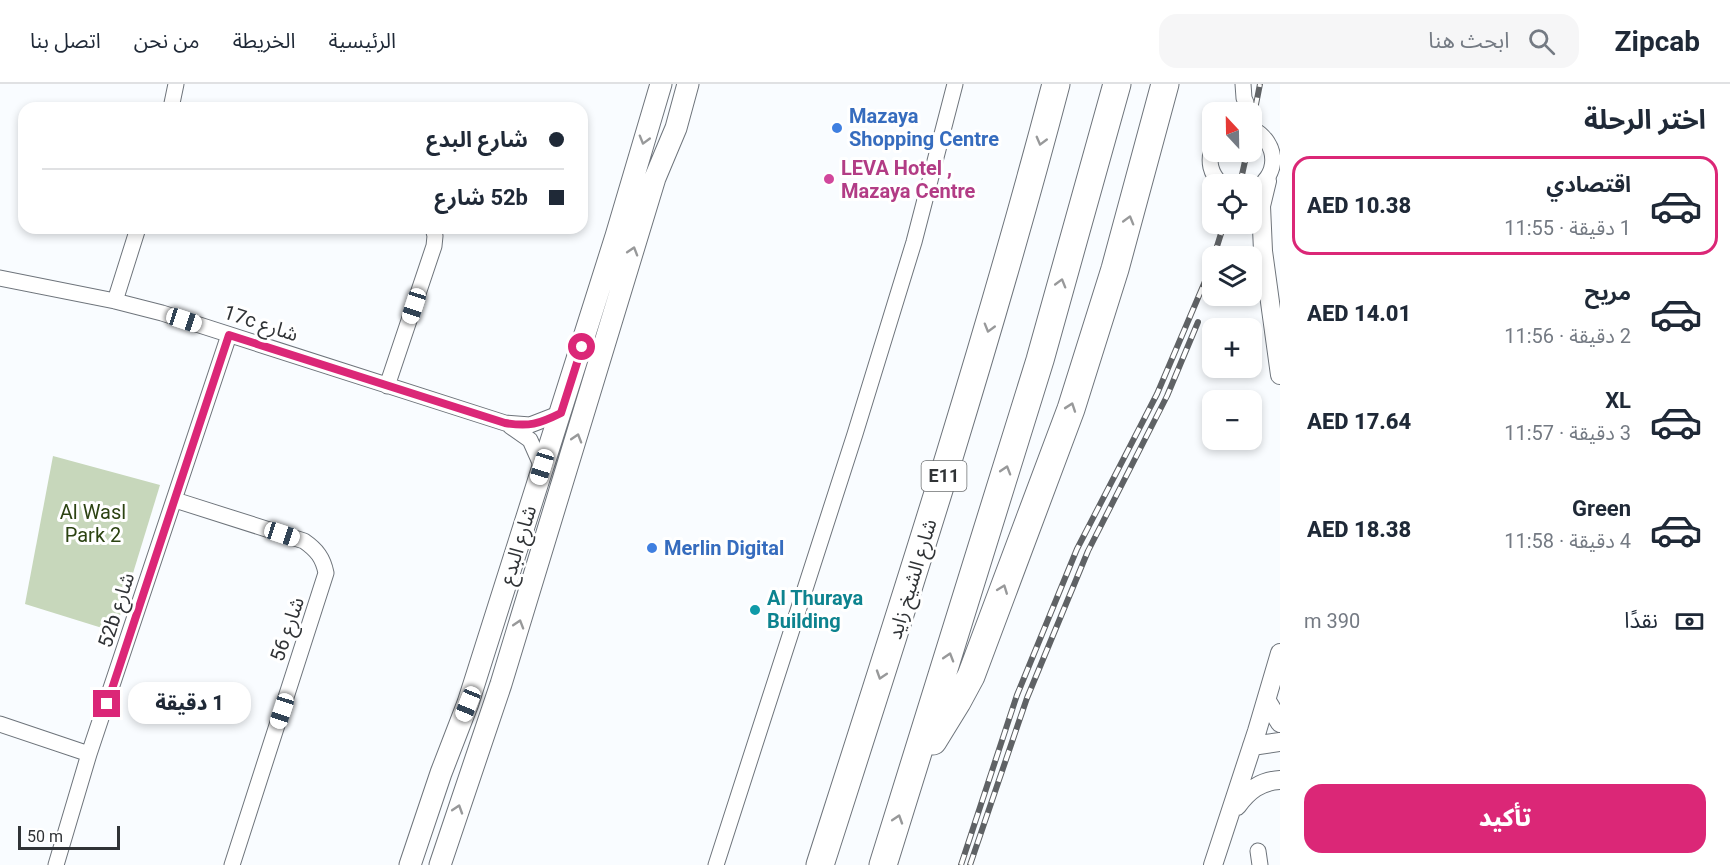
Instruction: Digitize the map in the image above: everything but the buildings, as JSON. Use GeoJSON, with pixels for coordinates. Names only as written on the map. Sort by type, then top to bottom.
{"type":"FeatureCollection","features":[{"type":"Feature","properties":{"kind":"highway","name":"شارع الشيخ زايد"},"geometry":{"type":"LineString","coordinates":[[820,865],[913,577],[979,361],[1056,84]]}},
{"type":"Feature","properties":{"kind":"highway"},"geometry":{"type":"LineString","coordinates":[[883,865],[1040,360],[1117,84]]}},
{"type":"Feature","properties":{"kind":"highway"},"geometry":{"type":"LineString","coordinates":[[913,773],[971,676],[1071,409],[1115,269],[1165,84]]}},
{"type":"Feature","properties":{"kind":"main road","name":"شارع البدع"},"geometry":{"type":"LineString","coordinates":[[436,864],[501,684],[655,178],[676,128],[688,84]]}},
{"type":"Feature","properties":{"kind":"main road","name":"شارع البدع"},"geometry":{"type":"LineString","coordinates":[[410,865],[441,773],[468,704],[664,85]]}},
{"type":"Feature","properties":{"kind":"main road"},"geometry":{"type":"LineString","coordinates":[[655,178],[664,85]]}},
{"type":"Feature","properties":{"kind":"main road"},"geometry":{"type":"LineString","coordinates":[[436,864],[441,806],[441,773]]}},
{"type":"Feature","properties":{"kind":"street"},"geometry":{"type":"LineString","coordinates":[[172,102],[176,84]]}},
{"type":"Feature","properties":{"kind":"street"},"geometry":{"type":"LineString","coordinates":[[716,865],[855,434],[914,242],[955,84]]}},
{"type":"Feature","properties":{"kind":"street"},"geometry":{"type":"LineString","coordinates":[[1243,84],[1246,102]]}},
{"type":"Feature","properties":{"kind":"street"},"geometry":{"type":"LineString","coordinates":[[1266,138],[1275,154],[1272,177],[1264,193],[1261,219],[1263,251],[1280,375]]}},
{"type":"Feature","properties":{"kind":"street"},"geometry":{"type":"LineString","coordinates":[[115,301],[136,234]]}},
{"type":"Feature","properties":{"kind":"street"},"geometry":{"type":"LineString","coordinates":[[387,386],[434,246],[434,234]]}},
{"type":"Feature","properties":{"kind":"street"},"geometry":{"type":"LineString","coordinates":[[1257,234],[1263,251]]}},
{"type":"Feature","properties":{"kind":"street","name":"17c شارع"},"geometry":{"type":"LineString","coordinates":[[0,278],[115,301],[505,423],[530,425],[561,413]]}},
{"type":"Feature","properties":{"kind":"street","name":"52b شارع"},"geometry":{"type":"LineString","coordinates":[[56,865],[89,754],[229,335]]}},
{"type":"Feature","properties":{"kind":"street","name":"17c شارع"},"geometry":{"type":"LineString","coordinates":[[505,423],[530,440],[542,467]]}},
{"type":"Feature","properties":{"kind":"street","name":"شارع 56"},"geometry":{"type":"LineString","coordinates":[[175,500],[304,541],[315,549],[323,560],[326,573],[232,865]]}},
{"type":"Feature","properties":{"kind":"street"},"geometry":{"type":"LineString","coordinates":[[1213,865],[1267,701],[1280,653]]}},
{"type":"Feature","properties":{"kind":"street"},"geometry":{"type":"LineString","coordinates":[[1267,701],[1280,723]]}},
{"type":"Feature","properties":{"kind":"street"},"geometry":{"type":"LineString","coordinates":[[0,724],[89,754]]}},
{"type":"Feature","properties":{"kind":"street"},"geometry":{"type":"LineString","coordinates":[[1251,751],[1280,742]]}},
{"type":"Feature","properties":{"kind":"street"},"geometry":{"type":"LineString","coordinates":[[1251,751],[1261,767],[1280,779]]}},
{"type":"Feature","properties":{"kind":"street"},"geometry":{"type":"LineString","coordinates":[[1230,815],[1252,789],[1268,781],[1280,779]]}},
{"type":"Feature","properties":{"kind":"green space","name":"Al Wasl Park 2"},"geometry":{"type":"Polygon","coordinates":[[[53,456],[160,485],[115,632],[25,604],[53,456]]]}},
{"type":"Feature","properties":{"kind":"railway"},"geometry":{"type":"LineString","coordinates":[[1256,102],[1260,84]]}},
{"type":"Feature","properties":{"kind":"railway"},"geometry":{"type":"LineString","coordinates":[[1242,174],[1245,162]]}},
{"type":"Feature","properties":{"kind":"railway"},"geometry":{"type":"LineString","coordinates":[[1217,246],[1221,234]]}},
{"type":"Feature","properties":{"kind":"railway"},"geometry":{"type":"LineString","coordinates":[[961,865],[1017,695],[1077,549],[1157,394],[1202,288]]}},
{"type":"Feature","properties":{"kind":"railway"},"geometry":{"type":"LineString","coordinates":[[970,865],[1027,698],[1088,551],[1167,396],[1198,322]]}},
{"type":"Feature","properties":{"kind":"place","name":"Mazaya Shopping Centre"},"geometry":{"type":"Point","coordinates":[837,128]}},
{"type":"Feature","properties":{"kind":"place","name":"LEVA Hotel , Mazaya Centre"},"geometry":{"type":"Point","coordinates":[829,179]}},
{"type":"Feature","properties":{"kind":"place","name":"Merlin Digital"},"geometry":{"type":"Point","coordinates":[652,548]}},
{"type":"Feature","properties":{"kind":"place","name":"Al Thuraya Building"},"geometry":{"type":"Point","coordinates":[755,610]}},
{"type":"Feature","properties":{"kind":"route"},"geometry":{"type":"LineString","coordinates":[[107,704],[229,335],[505,423],[521,426],[538,423],[561,413],[582,347]]}}]}
